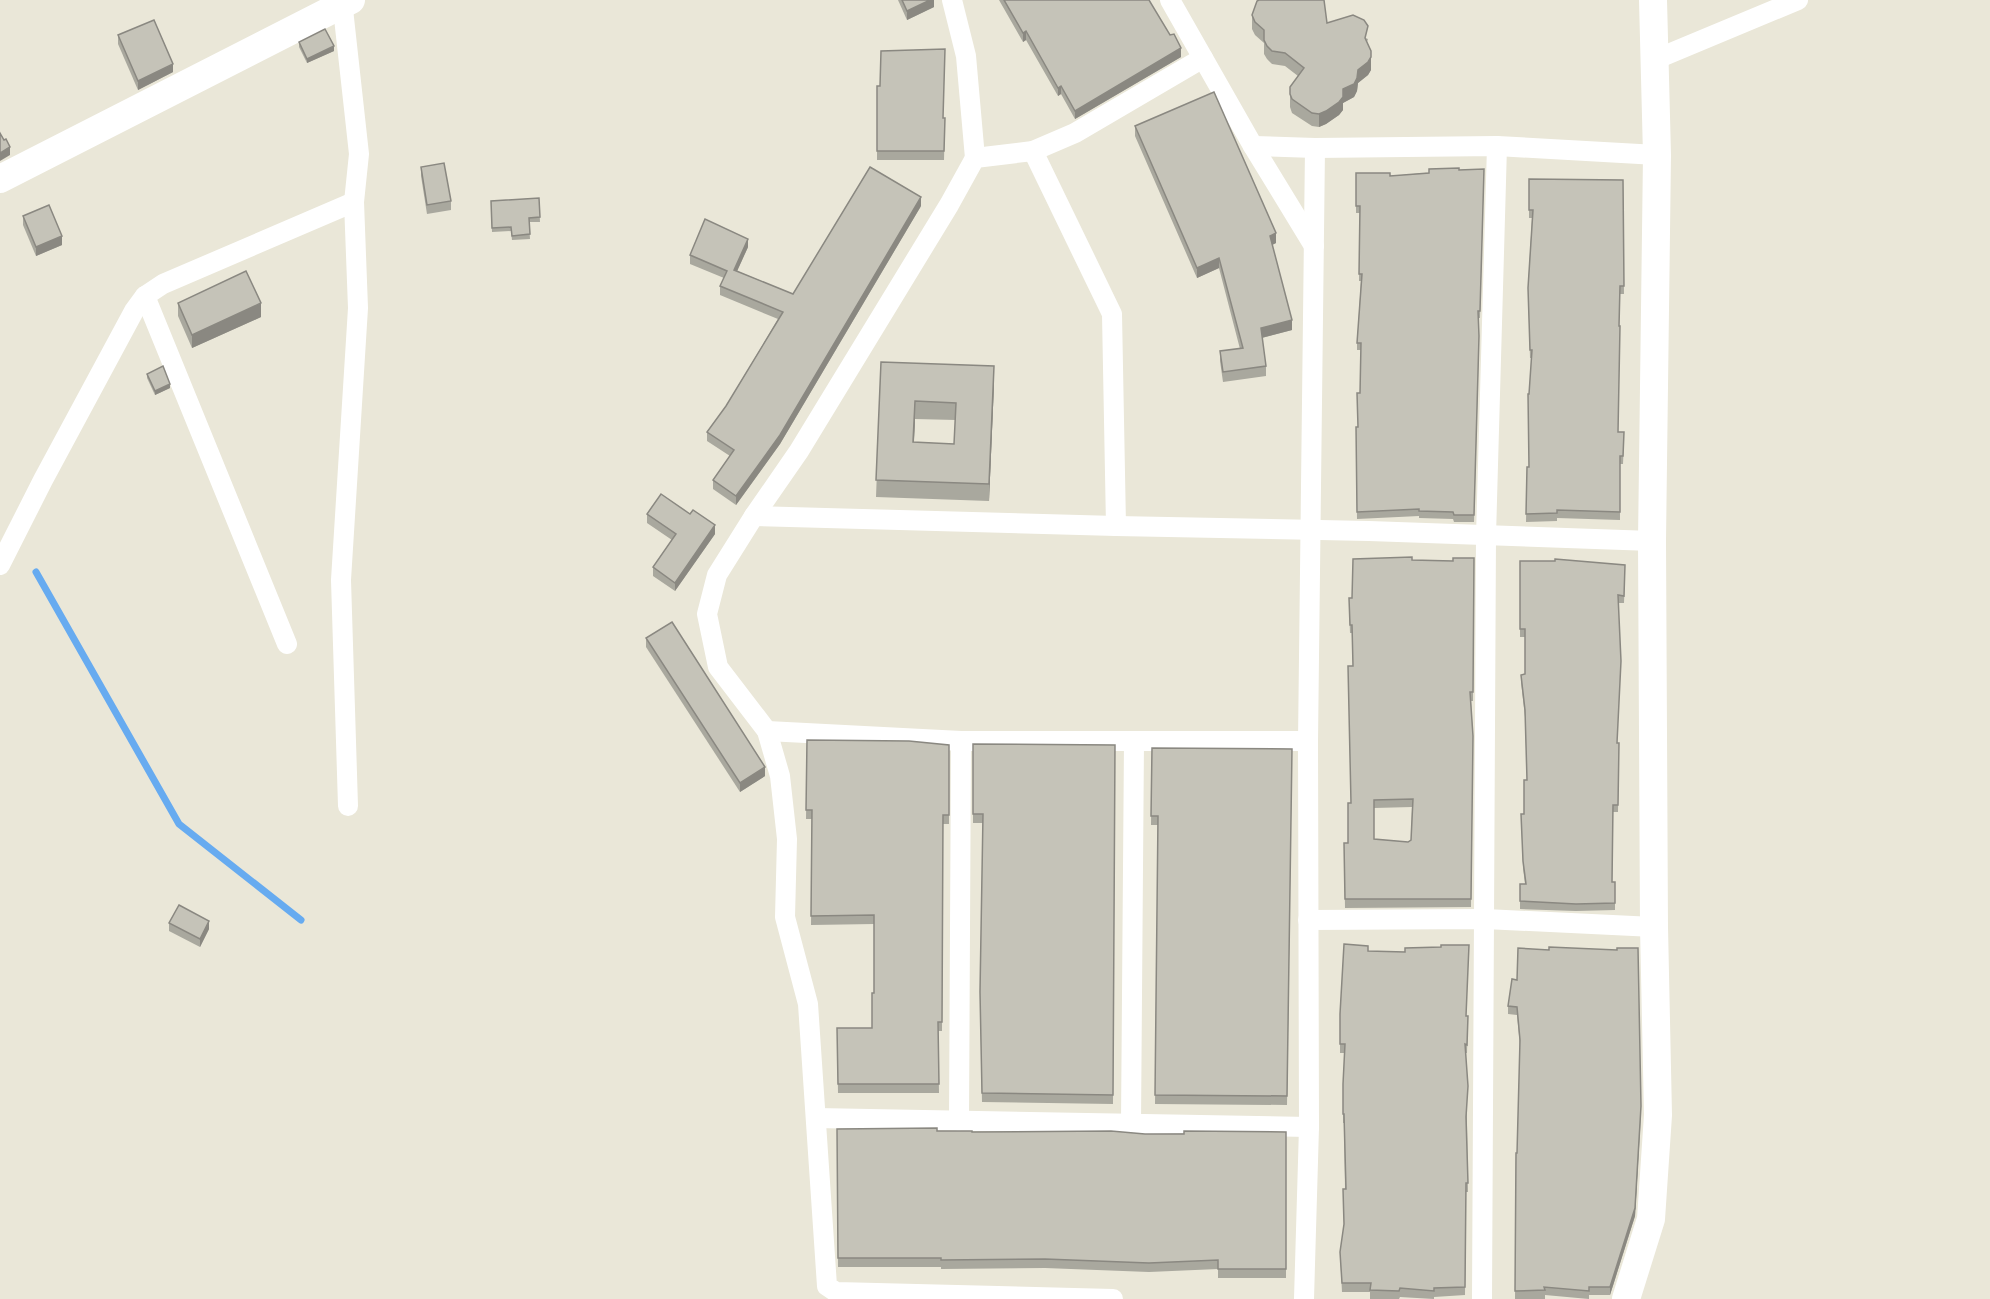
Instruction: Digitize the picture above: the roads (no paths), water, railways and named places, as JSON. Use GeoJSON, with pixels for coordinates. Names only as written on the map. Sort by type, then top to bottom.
{"type":"FeatureCollection","features":[{"type":"Feature","properties":{"kind":"street"},"geometry":{"type":"LineString","coordinates":[[952,0],[966,56],[975,158],[800,451],[753,516],[717,575],[707,614],[718,667],[767,731],[780,776],[787,839],[785,917],[808,1004],[827,1286],[836,1292],[1113,1299]]}},
{"type":"Feature","properties":{"kind":"street"},"geometry":{"type":"LineString","coordinates":[[1170,0],[1253,146],[1315,247]]}},
{"type":"Feature","properties":{"kind":"street"},"geometry":{"type":"LineString","coordinates":[[1626,1299],[1651,1219],[1658,1115],[1654,927],[1652,541],[1657,155],[1653,0]]}},
{"type":"Feature","properties":{"kind":"street"},"geometry":{"type":"LineString","coordinates":[[1654,60],[1798,0]]}},
{"type":"Feature","properties":{"kind":"street"},"geometry":{"type":"LineString","coordinates":[[0,179],[346,1],[358,154],[354,202],[358,308],[341,580],[348,806]]}},
{"type":"Feature","properties":{"kind":"street"},"geometry":{"type":"LineString","coordinates":[[975,158],[1033,151],[1075,133],[1203,58]]}},
{"type":"Feature","properties":{"kind":"street"},"geometry":{"type":"LineString","coordinates":[[1253,146],[1315,148],[1497,146],[1657,155]]}},
{"type":"Feature","properties":{"kind":"street"},"geometry":{"type":"LineString","coordinates":[[1482,1299],[1486,536],[1497,146]]}},
{"type":"Feature","properties":{"kind":"street"},"geometry":{"type":"LineString","coordinates":[[1304,1299],[1309,1127],[1308,741],[1315,148]]}},
{"type":"Feature","properties":{"kind":"street"},"geometry":{"type":"LineString","coordinates":[[1033,151],[1112,314],[1116,526]]}},
{"type":"Feature","properties":{"kind":"street"},"geometry":{"type":"LineString","coordinates":[[0,565],[134,311],[145,296],[162,284],[354,202]]}},
{"type":"Feature","properties":{"kind":"street"},"geometry":{"type":"LineString","coordinates":[[145,296],[287,645]]}},
{"type":"Feature","properties":{"kind":"street"},"geometry":{"type":"LineString","coordinates":[[753,516],[1652,541]]}},
{"type":"Feature","properties":{"kind":"street"},"geometry":{"type":"LineString","coordinates":[[767,731],[962,741],[1308,741]]}},
{"type":"Feature","properties":{"kind":"street"},"geometry":{"type":"LineString","coordinates":[[959,1120],[962,741]]}},
{"type":"Feature","properties":{"kind":"street"},"geometry":{"type":"LineString","coordinates":[[1131,1123],[1134,741]]}},
{"type":"Feature","properties":{"kind":"street"},"geometry":{"type":"LineString","coordinates":[[1308,920],[1485,919],[1654,927]]}},
{"type":"Feature","properties":{"kind":"street"},"geometry":{"type":"LineString","coordinates":[[816,1118],[1309,1127]]}},
{"type":"Feature","properties":{"kind":"waterway"},"geometry":{"type":"LineString","coordinates":[[36,572],[179,824],[301,920]]}}]}
